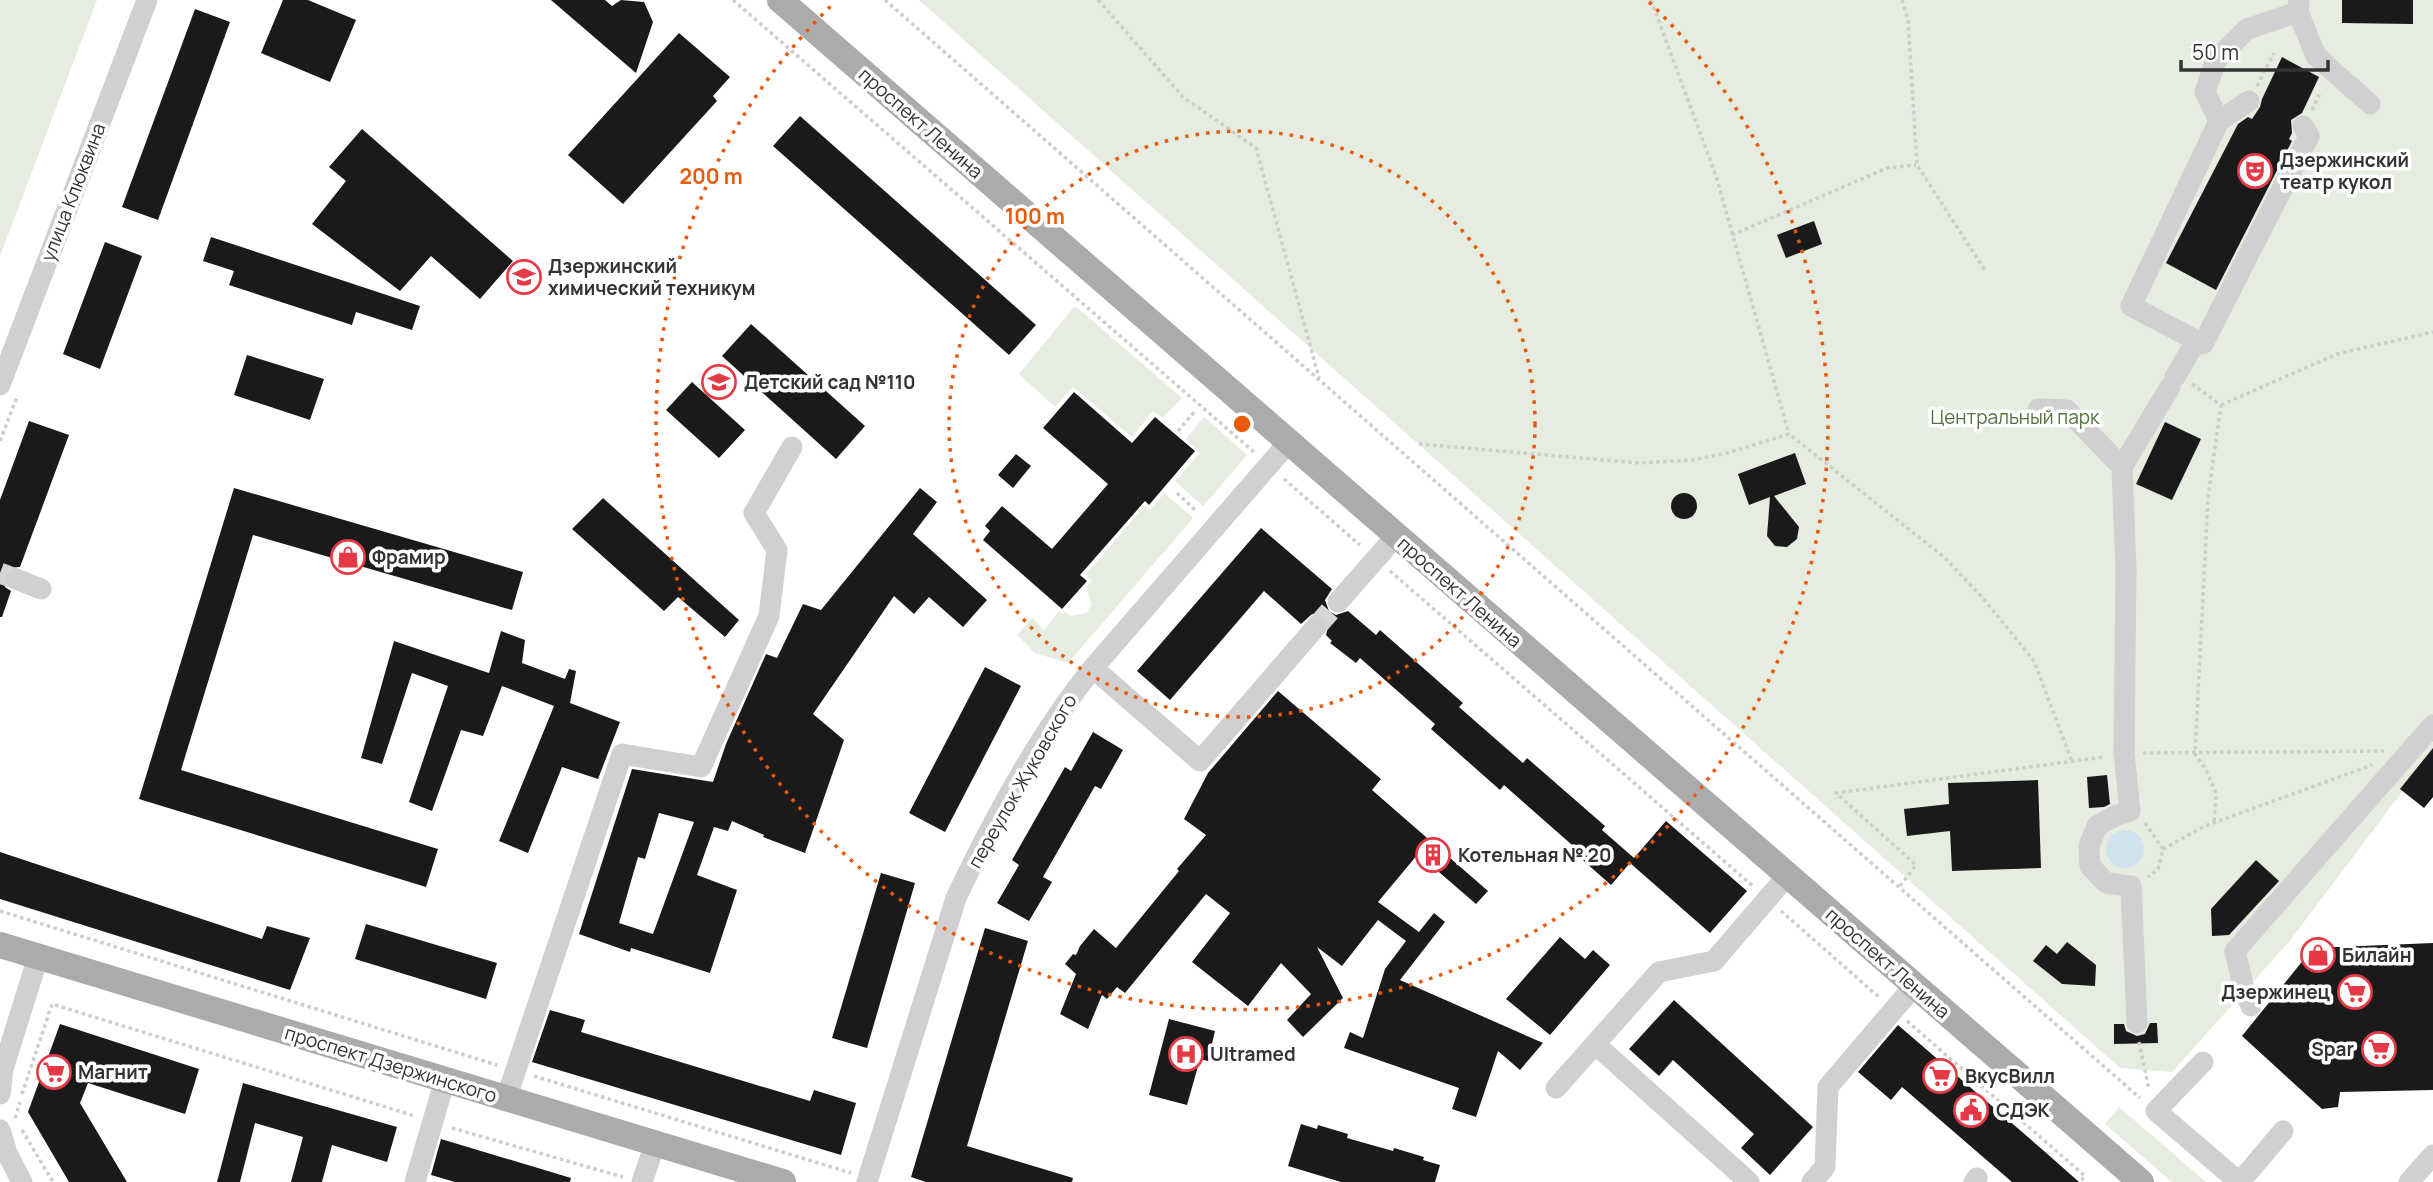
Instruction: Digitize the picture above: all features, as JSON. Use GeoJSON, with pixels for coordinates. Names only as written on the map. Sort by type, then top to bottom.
{"type":"FeatureCollection","features":[{"type":"Feature","properties":{"kind":"main road","name":"проспект Ленина"},"geometry":{"type":"LineString","coordinates":[[780,0],[2141,1182]]}},
{"type":"Feature","properties":{"kind":"main road","name":"проспект Дзержинского"},"geometry":{"type":"LineString","coordinates":[[0,945],[783,1182]]}},
{"type":"Feature","properties":{"kind":"street","name":"улица Клюквина"},"geometry":{"type":"LineString","coordinates":[[0,385],[147,0]]}},
{"type":"Feature","properties":{"kind":"street"},"geometry":{"type":"LineString","coordinates":[[2219,121],[2205,92],[2216,60],[2247,29],[2299,6],[2316,56],[2371,104]]}},
{"type":"Feature","properties":{"kind":"street"},"geometry":{"type":"LineString","coordinates":[[2249,101],[2219,121],[2131,306],[2196,341],[2203,344],[2309,136],[2303,126]]}},
{"type":"Feature","properties":{"kind":"street"},"geometry":{"type":"LineString","coordinates":[[2137,1023],[2131,886],[2106,883],[2090,866],[2089,846],[2097,826],[2130,811],[2124,753],[2126,570],[2122,467],[2196,341]]}},
{"type":"Feature","properties":{"kind":"street"},"geometry":{"type":"LineString","coordinates":[[2038,409],[2067,410],[2122,467]]}},
{"type":"Feature","properties":{"kind":"street","name":"переулок Жуковского"},"geometry":{"type":"LineString","coordinates":[[867,1182],[956,898],[972,864],[1044,737],[1067,699],[1288,443]]}},
{"type":"Feature","properties":{"kind":"street"},"geometry":{"type":"LineString","coordinates":[[506,1099],[622,754],[701,767],[769,616],[777,550],[754,513],[792,447]]}},
{"type":"Feature","properties":{"kind":"street"},"geometry":{"type":"LineString","coordinates":[[1338,602],[1396,536]]}},
{"type":"Feature","properties":{"kind":"street"},"geometry":{"type":"LineString","coordinates":[[16,579],[41,589]]}},
{"type":"Feature","properties":{"kind":"street"},"geometry":{"type":"LineString","coordinates":[[1093,668],[1200,761],[1317,627]]}},
{"type":"Feature","properties":{"kind":"street"},"geometry":{"type":"LineString","coordinates":[[2251,1006],[2245,993],[2235,951],[2433,725]]}},
{"type":"Feature","properties":{"kind":"street"},"geometry":{"type":"LineString","coordinates":[[1556,1088],[1659,971],[1714,961],[1787,876]]}},
{"type":"Feature","properties":{"kind":"street"},"geometry":{"type":"LineString","coordinates":[[0,1094],[2,1071],[38,957]]}},
{"type":"Feature","properties":{"kind":"street"},"geometry":{"type":"LineString","coordinates":[[1812,1182],[1825,1167],[1828,1087],[1914,986]]}},
{"type":"Feature","properties":{"kind":"street"},"geometry":{"type":"LineString","coordinates":[[1595,1044],[1749,1182]]}},
{"type":"Feature","properties":{"kind":"street"},"geometry":{"type":"LineString","coordinates":[[2203,1062],[2156,1111],[2239,1182],[2283,1131]]}},
{"type":"Feature","properties":{"kind":"street"},"geometry":{"type":"LineString","coordinates":[[415,1182],[445,1080]]}},
{"type":"Feature","properties":{"kind":"street"},"geometry":{"type":"LineString","coordinates":[[0,1130],[19,1178]]}},
{"type":"Feature","properties":{"kind":"street"},"geometry":{"type":"LineString","coordinates":[[634,1180],[655,1144]]}},
{"type":"Feature","properties":{"kind":"street"},"geometry":{"type":"LineString","coordinates":[[0,1154],[19,1178]]}},
{"type":"Feature","properties":{"kind":"street"},"geometry":{"type":"LineString","coordinates":[[2409,1182],[2433,1155]]}},
{"type":"Feature","properties":{"kind":"path"},"geometry":{"type":"LineString","coordinates":[[733,0],[1755,889]]}},
{"type":"Feature","properties":{"kind":"path"},"geometry":{"type":"LineString","coordinates":[[885,0],[2156,1111]]}},
{"type":"Feature","properties":{"kind":"path"},"geometry":{"type":"LineString","coordinates":[[1098,0],[1183,97],[1256,148],[1320,379]]}},
{"type":"Feature","properties":{"kind":"path"},"geometry":{"type":"LineString","coordinates":[[1651,0],[1716,176],[1789,434],[1945,558],[1982,597],[2034,661],[2073,762]]}},
{"type":"Feature","properties":{"kind":"path"},"geometry":{"type":"LineString","coordinates":[[1902,0],[1908,20],[1917,165],[1986,272]]}},
{"type":"Feature","properties":{"kind":"path"},"geometry":{"type":"LineString","coordinates":[[2249,101],[2273,54]]}},
{"type":"Feature","properties":{"kind":"path"},"geometry":{"type":"LineString","coordinates":[[1732,235],[1887,169],[1917,165]]}},
{"type":"Feature","properties":{"kind":"path"},"geometry":{"type":"LineString","coordinates":[[2221,405],[2337,354],[2433,332]]}},
{"type":"Feature","properties":{"kind":"path"},"geometry":{"type":"LineString","coordinates":[[2174,379],[2221,405]]}},
{"type":"Feature","properties":{"kind":"path"},"geometry":{"type":"LineString","coordinates":[[2214,823],[2216,793],[2195,754],[2208,498],[2221,405]]}},
{"type":"Feature","properties":{"kind":"path"},"geometry":{"type":"LineString","coordinates":[[1178,431],[1195,410]]}},
{"type":"Feature","properties":{"kind":"path"},"geometry":{"type":"LineString","coordinates":[[1419,444],[1639,463],[1692,460],[1727,453],[1789,434]]}},
{"type":"Feature","properties":{"kind":"path"},"geometry":{"type":"LineString","coordinates":[[1177,493],[1196,510]]}},
{"type":"Feature","properties":{"kind":"path"},"geometry":{"type":"LineString","coordinates":[[1900,887],[1916,865],[1836,793],[2124,753],[2410,750]]}},
{"type":"Feature","properties":{"kind":"path"},"geometry":{"type":"LineString","coordinates":[[2131,886],[2140,884],[2158,869],[2164,849],[2214,823],[2371,765]]}},
{"type":"Feature","properties":{"kind":"path"},"geometry":{"type":"LineString","coordinates":[[2130,811],[2150,827],[2164,849]]}},
{"type":"Feature","properties":{"kind":"path"},"geometry":{"type":"LineString","coordinates":[[1776,907],[1882,999]]}},
{"type":"Feature","properties":{"kind":"path"},"geometry":{"type":"LineString","coordinates":[[0,911],[847,1172]]}},
{"type":"Feature","properties":{"kind":"path"},"geometry":{"type":"LineString","coordinates":[[52,1182],[15,1117],[52,1004],[433,1122],[634,1180]]}},
{"type":"Feature","properties":{"kind":"path"},"geometry":{"type":"LineString","coordinates":[[1903,1017],[2085,1176],[2080,1182]]}},
{"type":"Feature","properties":{"kind":"path"},"geometry":{"type":"LineString","coordinates":[[2137,1023],[2145,1077],[2156,1111]]}},
{"type":"Feature","properties":{"kind":"green space"},"geometry":{"type":"Polygon","coordinates":[[[0,0],[97,0],[0,256],[0,0]]]}},
{"type":"Feature","properties":{"kind":"green space","name":"Центральный парк"},"geometry":{"type":"Polygon","coordinates":[[[919,0],[2433,0],[2433,751],[2288,943],[2172,1072],[2120,1068],[919,0]]]}},
{"type":"Feature","properties":{"kind":"green space"},"geometry":{"type":"Polygon","coordinates":[[[1075,306],[1182,398],[1163,418],[1153,411],[1132,437],[1073,387],[1055,407],[1019,374],[1075,306]]]}},
{"type":"Feature","properties":{"kind":"green space"},"geometry":{"type":"Polygon","coordinates":[[[1204,417],[1247,455],[1203,506],[1175,481],[1200,453],[1186,439],[1204,417]]]}},
{"type":"Feature","properties":{"kind":"green space"},"geometry":{"type":"Polygon","coordinates":[[[1164,493],[1193,518],[1068,663],[1035,653],[1017,635],[1032,618],[1044,630],[1059,611],[1062,615],[1065,612],[1071,616],[1087,613],[1091,604],[1087,586],[1092,580],[1086,575],[1144,506],[1150,510],[1164,493]]]}},
{"type":"Feature","properties":{"kind":"green space"},"geometry":{"type":"Polygon","coordinates":[[[2119,1107],[2206,1182],[2172,1182],[2105,1124],[2119,1107]]]}},
{"type":"Feature","properties":{"kind":"water"},"geometry":{"type":"Polygon","coordinates":[[[2125,830],[2138,836],[2144,849],[2138,862],[2125,868],[2112,862],[2106,849],[2112,836],[2125,830]]]}},
{"type":"Feature","properties":{"kind":"building"},"geometry":{"type":"Polygon","coordinates":[[[283,0],[308,0],[356,20],[330,82],[261,53],[283,0]]]}},
{"type":"Feature","properties":{"kind":"building"},"geometry":{"type":"Polygon","coordinates":[[[551,0],[605,0],[612,6],[621,0],[644,2],[653,22],[636,73],[551,0]]]}},
{"type":"Feature","properties":{"kind":"building"},"geometry":{"type":"Polygon","coordinates":[[[2342,0],[2413,0],[2413,24],[2342,23],[2342,0]]]}},
{"type":"Feature","properties":{"kind":"building"},"geometry":{"type":"Polygon","coordinates":[[[195,9],[230,22],[158,220],[122,207],[195,9]]]}},
{"type":"Feature","properties":{"kind":"building"},"geometry":{"type":"Polygon","coordinates":[[[679,33],[730,77],[713,96],[717,101],[623,204],[568,155],[679,33]]]}},
{"type":"Feature","properties":{"kind":"building"},"geometry":{"type":"Polygon","coordinates":[[[2282,57],[2319,77],[2302,113],[2291,120],[2292,133],[2289,139],[2292,141],[2216,290],[2166,263],[2238,124],[2248,117],[2252,119],[2260,107],[2282,57]]]}},
{"type":"Feature","properties":{"kind":"building"},"geometry":{"type":"Polygon","coordinates":[[[800,116],[1036,325],[1009,355],[773,146],[800,116]]]}},
{"type":"Feature","properties":{"kind":"building"},"geometry":{"type":"Polygon","coordinates":[[[362,129],[513,261],[480,299],[431,256],[400,291],[312,224],[346,181],[329,167],[362,129]]]}},
{"type":"Feature","properties":{"kind":"building"},"geometry":{"type":"Polygon","coordinates":[[[1814,221],[1822,244],[1786,258],[1777,235],[1814,221]]]}},
{"type":"Feature","properties":{"kind":"building"},"geometry":{"type":"Polygon","coordinates":[[[211,237],[420,306],[412,330],[356,312],[352,325],[229,285],[234,271],[203,261],[211,237]]]}},
{"type":"Feature","properties":{"kind":"building"},"geometry":{"type":"Polygon","coordinates":[[[105,242],[142,256],[100,369],[63,354],[105,242]]]}},
{"type":"Feature","properties":{"kind":"building"},"geometry":{"type":"Polygon","coordinates":[[[751,324],[865,426],[836,459],[722,356],[751,324]]]}},
{"type":"Feature","properties":{"kind":"building"},"geometry":{"type":"Polygon","coordinates":[[[247,355],[324,379],[310,420],[234,395],[247,355]]]}},
{"type":"Feature","properties":{"kind":"building"},"geometry":{"type":"Polygon","coordinates":[[[692,382],[745,430],[719,458],[666,410],[692,382]]]}},
{"type":"Feature","properties":{"kind":"building"},"geometry":{"type":"Polygon","coordinates":[[[1074,392],[1132,443],[1155,417],[1195,451],[1149,505],[1145,501],[1080,575],[1087,581],[1062,609],[983,540],[990,531],[985,526],[1002,506],[1052,549],[1108,484],[1043,428],[1074,392]]]}},
{"type":"Feature","properties":{"kind":"building"},"geometry":{"type":"Polygon","coordinates":[[[29,421],[69,435],[20,567],[8,568],[4,575],[5,587],[11,591],[0,617],[0,500],[29,421]]]}},
{"type":"Feature","properties":{"kind":"building"},"geometry":{"type":"Polygon","coordinates":[[[2165,422],[2201,439],[2172,500],[2136,484],[2165,422]]]}},
{"type":"Feature","properties":{"kind":"building"},"geometry":{"type":"Polygon","coordinates":[[[1795,453],[1806,484],[1774,496],[1799,527],[1797,539],[1787,547],[1775,546],[1767,536],[1770,497],[1749,505],[1738,474],[1795,453]]]}},
{"type":"Feature","properties":{"kind":"building"},"geometry":{"type":"Polygon","coordinates":[[[1016,454],[1031,466],[1013,488],[998,475],[1016,454]]]}},
{"type":"Feature","properties":{"kind":"building"},"geometry":{"type":"Polygon","coordinates":[[[234,488],[523,572],[512,610],[253,535],[181,770],[438,849],[426,887],[139,799],[234,488]]]}},
{"type":"Feature","properties":{"kind":"building"},"geometry":{"type":"Polygon","coordinates":[[[920,488],[937,502],[913,534],[987,600],[963,627],[929,597],[914,614],[894,596],[813,714],[844,740],[805,853],[763,837],[764,835],[732,821],[728,831],[714,827],[697,875],[737,890],[710,973],[631,948],[630,952],[579,934],[632,769],[713,782],[726,744],[766,654],[777,658],[803,604],[821,610],[920,488]],[[659,813],[645,859],[638,857],[619,923],[653,934],[694,822],[659,813]]]}},
{"type":"Feature","properties":{"kind":"building"},"geometry":{"type":"Polygon","coordinates":[[[1684,493],[1693,497],[1697,506],[1693,515],[1684,519],[1675,515],[1671,506],[1675,497],[1684,493]]]}},
{"type":"Feature","properties":{"kind":"building"},"geometry":{"type":"Polygon","coordinates":[[[603,498],[739,620],[725,637],[678,597],[664,611],[572,529],[603,498]]]}},
{"type":"Feature","properties":{"kind":"building"},"geometry":{"type":"Polygon","coordinates":[[[1261,528],[1332,589],[1325,600],[1329,611],[1336,615],[1348,611],[1376,635],[1380,630],[1463,703],[1459,707],[1523,763],[1527,758],[1605,826],[1602,830],[1634,858],[1666,821],[1747,891],[1710,933],[1630,863],[1611,885],[1577,855],[1580,852],[1504,785],[1500,790],[1431,729],[1435,724],[1360,658],[1356,663],[1330,643],[1332,641],[1326,635],[1329,623],[1324,617],[1312,614],[1301,624],[1264,591],[1170,700],[1137,671],[1261,528]]]}},
{"type":"Feature","properties":{"kind":"building"},"geometry":{"type":"Polygon","coordinates":[[[501,631],[525,640],[522,663],[565,679],[569,669],[576,671],[570,703],[620,722],[598,779],[562,767],[528,853],[499,841],[554,706],[502,686],[483,736],[461,730],[432,811],[409,802],[448,686],[412,673],[382,764],[361,758],[394,641],[489,673],[501,631]]]}},
{"type":"Feature","properties":{"kind":"building"},"geometry":{"type":"Polygon","coordinates":[[[985,667],[1021,686],[945,832],[909,813],[985,667]]]}},
{"type":"Feature","properties":{"kind":"building"},"geometry":{"type":"Polygon","coordinates":[[[1278,691],[1381,779],[1372,790],[1488,891],[1476,904],[1418,854],[1378,902],[1419,932],[1434,913],[1445,922],[1400,980],[1543,1043],[1520,1070],[1498,1051],[1476,1117],[1452,1109],[1459,1088],[1344,1048],[1350,1032],[1363,1038],[1385,969],[1406,941],[1378,920],[1342,966],[1317,947],[1343,998],[1303,1037],[1287,1020],[1311,994],[1281,963],[1248,1006],[1192,962],[1230,913],[1206,894],[1125,993],[1117,987],[1107,999],[1102,995],[1088,1029],[1060,1014],[1076,974],[1065,964],[1073,954],[1076,955],[1094,929],[1116,948],[1179,871],[1177,869],[1206,835],[1184,819],[1208,773],[1278,691]]]}},
{"type":"Feature","properties":{"kind":"building"},"geometry":{"type":"Polygon","coordinates":[[[1093,732],[1123,750],[1101,789],[1095,786],[1043,877],[1052,882],[1029,921],[997,903],[1019,865],[1012,860],[1065,767],[1071,771],[1093,732]]]}},
{"type":"Feature","properties":{"kind":"building"},"geometry":{"type":"Polygon","coordinates":[[[2433,748],[2433,797],[2424,808],[2400,789],[2433,748]]]}},
{"type":"Feature","properties":{"kind":"building"},"geometry":{"type":"Polygon","coordinates":[[[2107,775],[2110,804],[2089,808],[2087,777],[2107,775]]]}},
{"type":"Feature","properties":{"kind":"building"},"geometry":{"type":"Polygon","coordinates":[[[2038,780],[2041,868],[1952,871],[1950,831],[1907,836],[1904,809],[1949,804],[1948,783],[2038,780]]]}},
{"type":"Feature","properties":{"kind":"building"},"geometry":{"type":"Polygon","coordinates":[[[0,852],[262,939],[267,926],[310,938],[290,990],[0,899],[0,852]]]}},
{"type":"Feature","properties":{"kind":"building"},"geometry":{"type":"Polygon","coordinates":[[[2256,860],[2279,881],[2229,935],[2212,936],[2211,909],[2256,860]]]}},
{"type":"Feature","properties":{"kind":"building"},"geometry":{"type":"Polygon","coordinates":[[[881,873],[915,883],[867,1048],[832,1038],[881,873]]]}},
{"type":"Feature","properties":{"kind":"building"},"geometry":{"type":"Polygon","coordinates":[[[366,924],[497,963],[486,999],[355,959],[366,924]]]}},
{"type":"Feature","properties":{"kind":"building"},"geometry":{"type":"Polygon","coordinates":[[[985,928],[1028,941],[967,1146],[1073,1178],[1072,1182],[926,1182],[911,1177],[985,928]]]}},
{"type":"Feature","properties":{"kind":"building"},"geometry":{"type":"Polygon","coordinates":[[[1560,937],[1585,959],[1593,950],[1610,965],[1550,1035],[1506,999],[1560,937]]]}},
{"type":"Feature","properties":{"kind":"building"},"geometry":{"type":"Polygon","coordinates":[[[2067,942],[2096,965],[2095,986],[2062,984],[2033,961],[2046,945],[2057,954],[2067,942]]]}},
{"type":"Feature","properties":{"kind":"building","name":"Дзержинец"},"geometry":{"type":"Polygon","coordinates":[[[2433,943],[2433,1090],[2340,1092],[2338,1107],[2322,1109],[2242,1036],[2313,948],[2433,943]]]}},
{"type":"Feature","properties":{"kind":"building"},"geometry":{"type":"Polygon","coordinates":[[[1674,1000],[1813,1127],[1770,1175],[1741,1148],[1754,1134],[1673,1060],[1659,1076],[1629,1049],[1674,1000]]]}},
{"type":"Feature","properties":{"kind":"building"},"geometry":{"type":"Polygon","coordinates":[[[550,1010],[585,1020],[581,1032],[810,1101],[814,1090],[856,1103],[841,1155],[532,1062],[550,1010]]]}},
{"type":"Feature","properties":{"kind":"building"},"geometry":{"type":"Polygon","coordinates":[[[1169,1019],[1215,1031],[1208,1061],[1200,1059],[1187,1105],[1149,1095],[1169,1019]]]}},
{"type":"Feature","properties":{"kind":"building"},"geometry":{"type":"Polygon","coordinates":[[[2150,1023],[2157,1023],[2158,1043],[2114,1044],[2114,1024],[2124,1024],[2126,1031],[2137,1036],[2145,1034],[2150,1023]]]}},
{"type":"Feature","properties":{"kind":"building"},"geometry":{"type":"Polygon","coordinates":[[[60,1024],[199,1069],[185,1114],[88,1083],[80,1103],[127,1182],[69,1182],[28,1112],[60,1024]]]}},
{"type":"Feature","properties":{"kind":"building"},"geometry":{"type":"Polygon","coordinates":[[[1898,1025],[2079,1182],[2012,1182],[1902,1087],[1891,1100],[1858,1072],[1898,1025]]]}},
{"type":"Feature","properties":{"kind":"building"},"geometry":{"type":"Polygon","coordinates":[[[243,1083],[397,1127],[387,1162],[332,1145],[322,1182],[291,1182],[303,1137],[255,1123],[240,1182],[217,1182],[243,1083]]]}},
{"type":"Feature","properties":{"kind":"building"},"geometry":{"type":"Polygon","coordinates":[[[1301,1124],[1317,1129],[1318,1125],[1348,1134],[1347,1138],[1424,1157],[1423,1160],[1440,1165],[1435,1182],[1341,1182],[1288,1166],[1301,1124]]]}},
{"type":"Feature","properties":{"kind":"building"},"geometry":{"type":"Polygon","coordinates":[[[441,1139],[571,1178],[570,1182],[455,1182],[431,1175],[441,1139]]]}},
{"type":"Feature","properties":{"kind":"tunnel"},"geometry":{"type":"LineString","coordinates":[[0,573],[16,579]]}},
{"type":"Feature","properties":{"kind":"tunnel"},"geometry":{"type":"LineString","coordinates":[[1316,627],[1338,602]]}},
{"type":"Feature","properties":{"kind":"place","name":"Дзержинский театр кукол"},"geometry":{"type":"Point","coordinates":[2255,171]}},
{"type":"Feature","properties":{"kind":"place","name":"Дзержинский химический техникум"},"geometry":{"type":"Point","coordinates":[524,277]}},
{"type":"Feature","properties":{"kind":"place","name":"Детский сад №110"},"geometry":{"type":"Point","coordinates":[719,382]}},
{"type":"Feature","properties":{"kind":"place","name":"Фрамир"},"geometry":{"type":"Point","coordinates":[348,557]}},
{"type":"Feature","properties":{"kind":"place","name":"Котельная № 20"},"geometry":{"type":"Point","coordinates":[1433,855]}},
{"type":"Feature","properties":{"kind":"place","name":"Билайн"},"geometry":{"type":"Point","coordinates":[2318,955]}},
{"type":"Feature","properties":{"kind":"place","name":"Дзержинец"},"geometry":{"type":"Point","coordinates":[2355,992]}},
{"type":"Feature","properties":{"kind":"place","name":"Spar"},"geometry":{"type":"Point","coordinates":[2379,1049]}},
{"type":"Feature","properties":{"kind":"place","name":"Ultramed"},"geometry":{"type":"Point","coordinates":[1186,1054]}},
{"type":"Feature","properties":{"kind":"place","name":"Магнит"},"geometry":{"type":"Point","coordinates":[54,1072]}},
{"type":"Feature","properties":{"kind":"place","name":"ВкусВилл"},"geometry":{"type":"Point","coordinates":[1940,1076]}},
{"type":"Feature","properties":{"kind":"place","name":"СДЭК"},"geometry":{"type":"Point","coordinates":[1971,1110]}}]}
